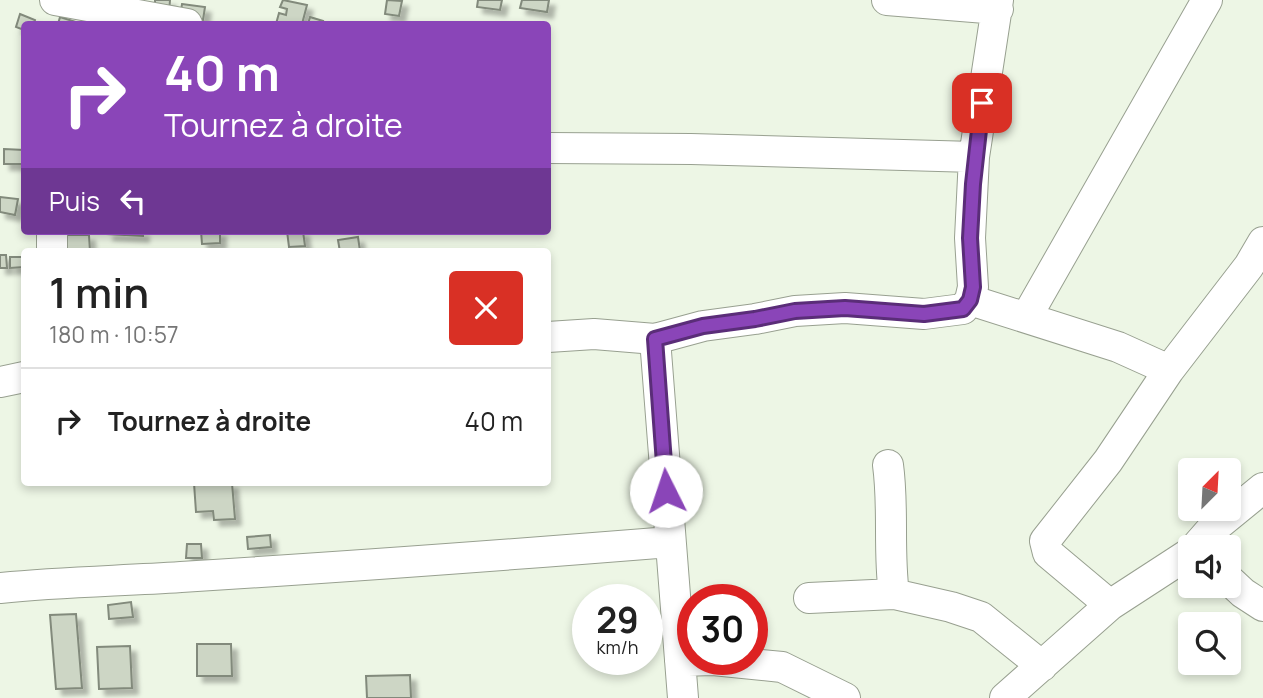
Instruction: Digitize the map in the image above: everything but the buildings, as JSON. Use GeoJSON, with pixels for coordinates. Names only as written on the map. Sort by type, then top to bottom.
{"type":"FeatureCollection","features":[{"type":"Feature","properties":{"kind":"street"},"geometry":{"type":"LineString","coordinates":[[52,21],[54,0],[170,21]]}},
{"type":"Feature","properties":{"kind":"street"},"geometry":{"type":"LineString","coordinates":[[551,337],[594,334],[655,339],[703,326],[795,311],[845,308],[924,314],[963,309],[970,300],[973,287],[970,238],[974,158],[998,5],[887,0]]}},
{"type":"Feature","properties":{"kind":"street"},"geometry":{"type":"LineString","coordinates":[[1027,316],[1208,0]]}},
{"type":"Feature","properties":{"kind":"street"},"geometry":{"type":"LineString","coordinates":[[551,148],[691,149],[974,158]]}},
{"type":"Feature","properties":{"kind":"street"},"geometry":{"type":"LineString","coordinates":[[1110,605],[1048,553],[1045,541],[1108,461],[1169,370],[1249,266],[1263,242]]}},
{"type":"Feature","properties":{"kind":"street"},"geometry":{"type":"LineString","coordinates":[[970,300],[1118,347],[1169,370]]}},
{"type":"Feature","properties":{"kind":"street"},"geometry":{"type":"LineString","coordinates":[[655,339],[677,626]]}},
{"type":"Feature","properties":{"kind":"street"},"geometry":{"type":"LineString","coordinates":[[0,382],[21,378]]}},
{"type":"Feature","properties":{"kind":"street"},"geometry":{"type":"LineString","coordinates":[[888,465],[891,489],[890,563],[894,594]]}},
{"type":"Feature","properties":{"kind":"street"},"geometry":{"type":"LineString","coordinates":[[1206,535],[1263,488]]}},
{"type":"Feature","properties":{"kind":"street"},"geometry":{"type":"LineString","coordinates":[[0,589],[98,580],[178,577],[670,542]]}},
{"type":"Feature","properties":{"kind":"street"},"geometry":{"type":"LineString","coordinates":[[1005,698],[1110,605],[1178,561]]}},
{"type":"Feature","properties":{"kind":"street"},"geometry":{"type":"LineString","coordinates":[[1241,589],[1263,606]]}},
{"type":"Feature","properties":{"kind":"street"},"geometry":{"type":"LineString","coordinates":[[809,598],[894,594],[951,607],[981,617],[1042,666]]}},
{"type":"Feature","properties":{"kind":"street"},"geometry":{"type":"LineString","coordinates":[[768,666],[782,667],[845,698]]}},
{"type":"Feature","properties":{"kind":"street"},"geometry":{"type":"LineString","coordinates":[[681,675],[683,698]]}},
{"type":"Feature","properties":{"kind":"route"},"geometry":{"type":"LineString","coordinates":[[666,491],[655,339],[703,326],[795,311],[845,308],[924,314],[963,309],[970,300],[973,287],[970,238],[976,142],[982,103]]}}]}
